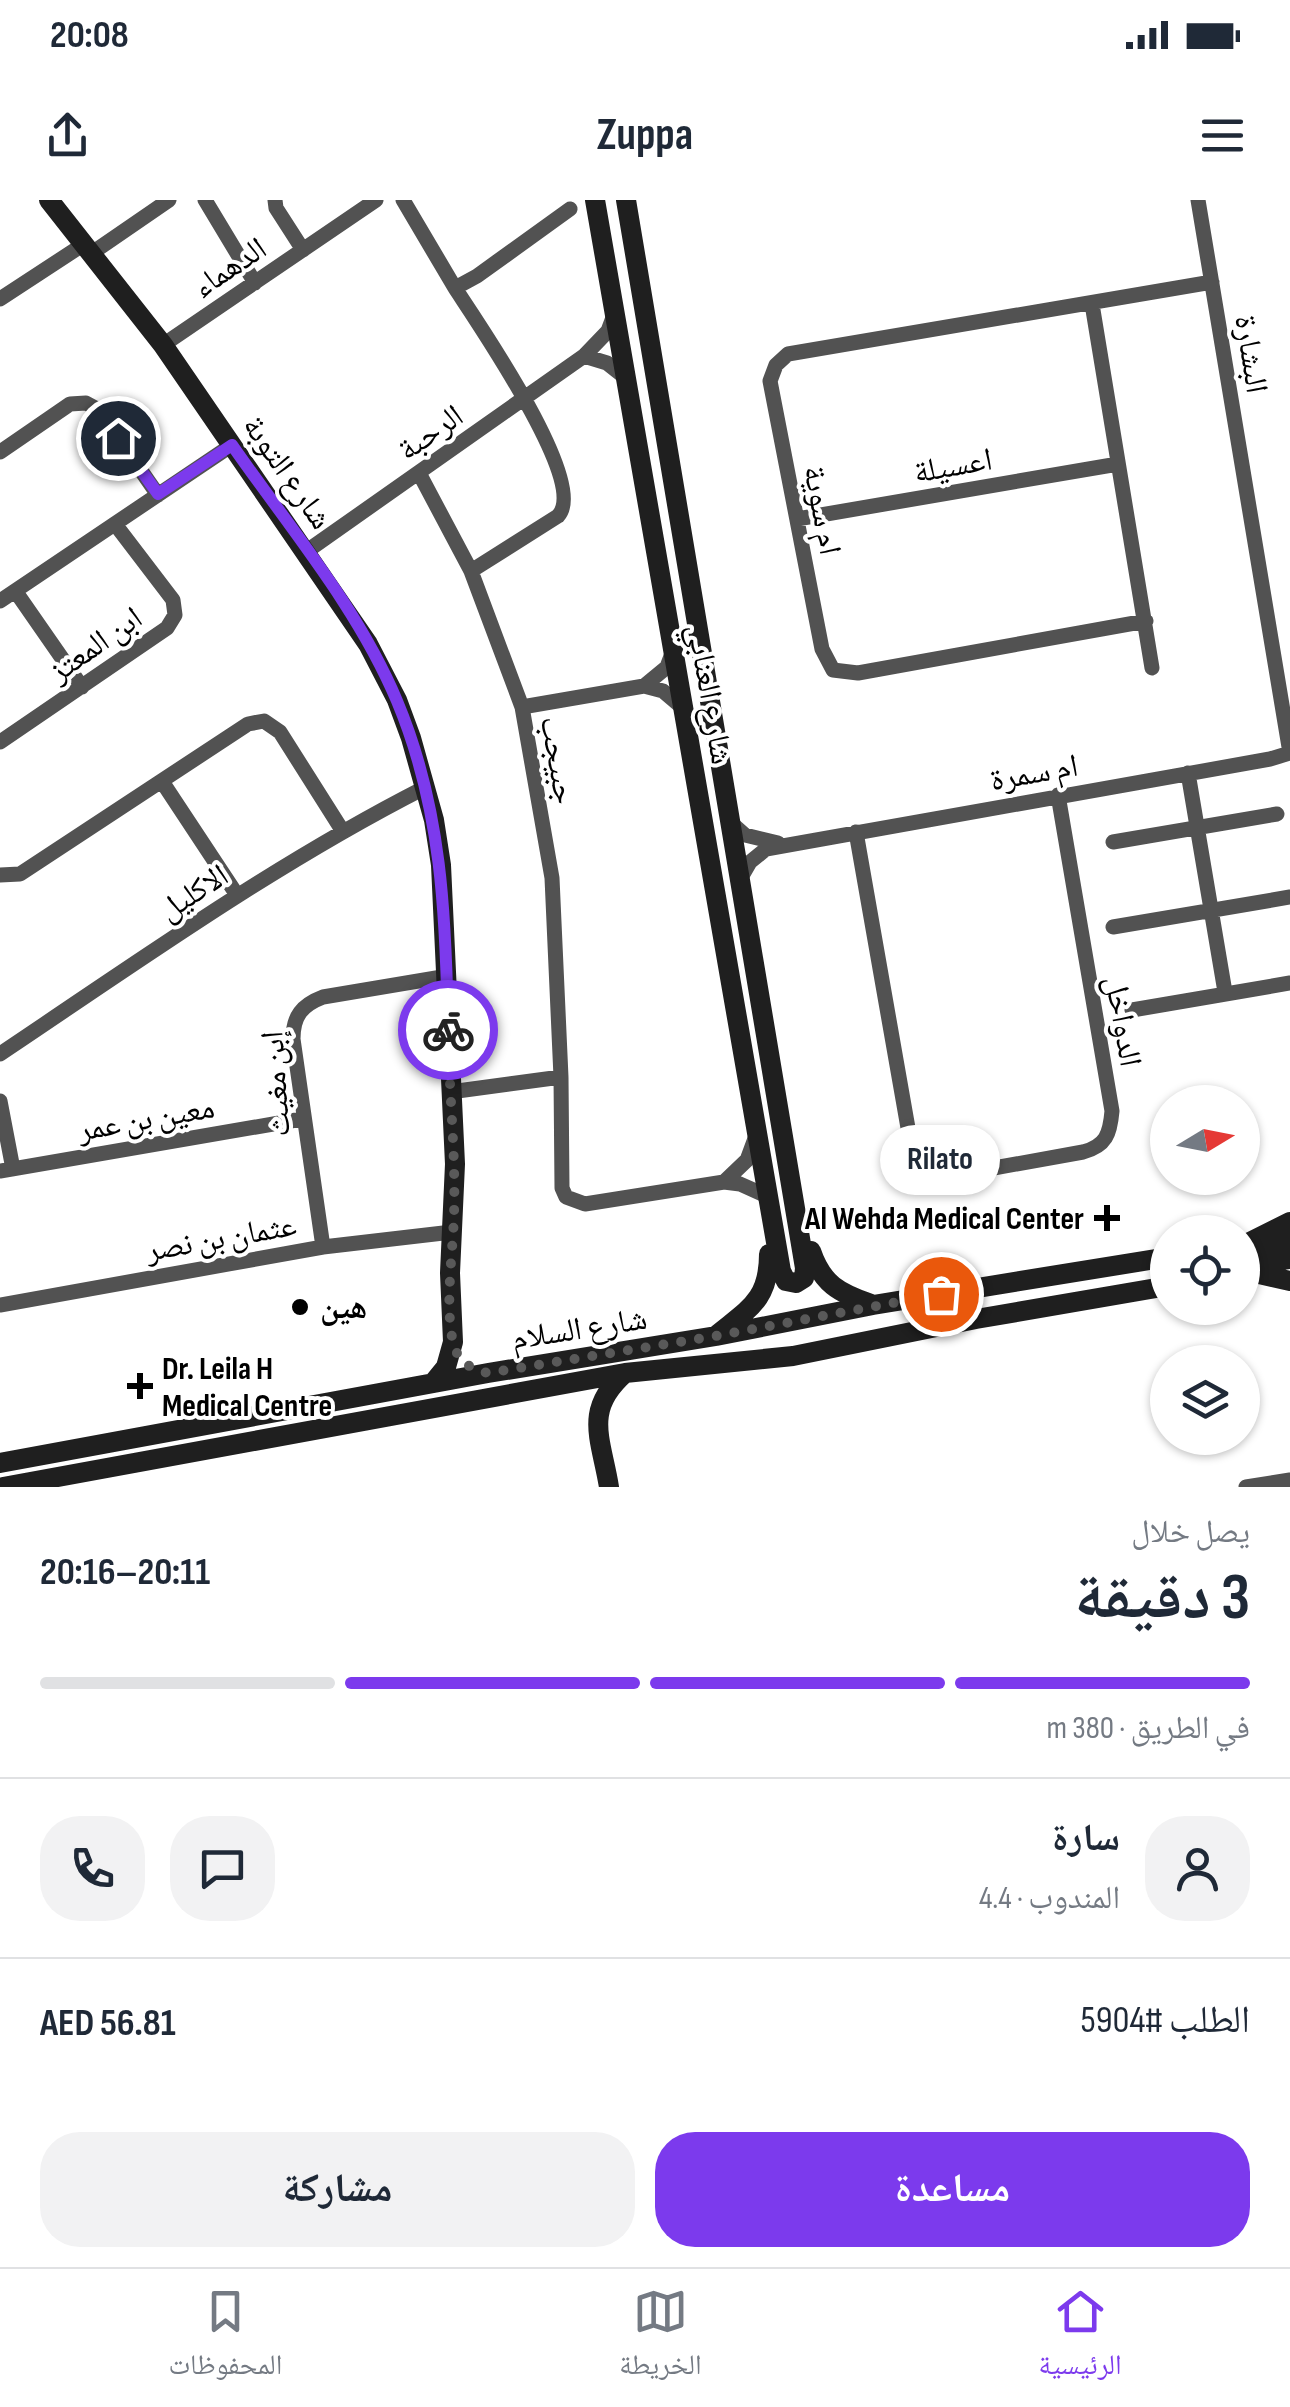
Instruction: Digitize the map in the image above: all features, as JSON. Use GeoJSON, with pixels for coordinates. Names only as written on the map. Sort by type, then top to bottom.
{"type":"FeatureCollection","features":[{"type":"Feature","properties":{"kind":"street","name":"شارع التوبة"},"geometry":{"type":"LineString","coordinates":[[49,200],[164,345],[346,607],[387,680],[411,738],[442,866],[448,976],[454,1164],[450,1273],[453,1342],[446,1367],[433,1383]]}},
{"type":"Feature","properties":{"kind":"street"},"geometry":{"type":"LineString","coordinates":[[0,298],[169,200]]}},
{"type":"Feature","properties":{"kind":"street"},"geometry":{"type":"LineString","coordinates":[[205,200],[255,283]]}},
{"type":"Feature","properties":{"kind":"street"},"geometry":{"type":"LineString","coordinates":[[275,200],[276,208],[303,250]]}},
{"type":"Feature","properties":{"kind":"street","name":"الدهماء"},"geometry":{"type":"LineString","coordinates":[[164,345],[376,200]]}},
{"type":"Feature","properties":{"kind":"street"},"geometry":{"type":"LineString","coordinates":[[403,200],[526,398],[556,467],[563,510],[471,570]]}},
{"type":"Feature","properties":{"kind":"street","name":"شارع العنابي"},"geometry":{"type":"LineString","coordinates":[[595,200],[769,1197]]}},
{"type":"Feature","properties":{"kind":"street","name":"شارع العنابي"},"geometry":{"type":"LineString","coordinates":[[626,200],[789,1179]]}},
{"type":"Feature","properties":{"kind":"street","name":"البشارة"},"geometry":{"type":"LineString","coordinates":[[1198,200],[1290,753]]}},
{"type":"Feature","properties":{"kind":"street"},"geometry":{"type":"LineString","coordinates":[[455,288],[570,209]]}},
{"type":"Feature","properties":{"kind":"street","name":"ام سوية"},"geometry":{"type":"LineString","coordinates":[[1146,621],[858,673],[833,670],[822,649],[770,382],[776,365],[788,354],[1212,282]]}},
{"type":"Feature","properties":{"kind":"street"},"geometry":{"type":"LineString","coordinates":[[1092,304],[1152,668]]}},
{"type":"Feature","properties":{"kind":"street","name":"الرحبة"},"geometry":{"type":"LineString","coordinates":[[307,552],[584,356],[608,331],[614,314]]}},
{"type":"Feature","properties":{"kind":"street"},"geometry":{"type":"LineString","coordinates":[[584,356],[608,363],[626,378]]}},
{"type":"Feature","properties":{"kind":"street"},"geometry":{"type":"LineString","coordinates":[[0,452],[70,404],[86,402],[98,410],[158,494]]}},
{"type":"Feature","properties":{"kind":"street"},"geometry":{"type":"LineString","coordinates":[[0,602],[232,445]]}},
{"type":"Feature","properties":{"kind":"street","name":"اعسيلة"},"geometry":{"type":"LineString","coordinates":[[796,519],[1118,464]]}},
{"type":"Feature","properties":{"kind":"street","name":"جبيجب"},"geometry":{"type":"LineString","coordinates":[[419,473],[471,570],[522,707],[552,878],[560,1177],[566,1197],[585,1204],[724,1182],[740,1184],[769,1197]]}},
{"type":"Feature","properties":{"kind":"street","name":"ابن المعتز"},"geometry":{"type":"LineString","coordinates":[[5,738],[167,628],[175,615],[173,600],[115,524]]}},
{"type":"Feature","properties":{"kind":"street"},"geometry":{"type":"LineString","coordinates":[[16,592],[82,687]]}},
{"type":"Feature","properties":{"kind":"street"},"geometry":{"type":"LineString","coordinates":[[644,686],[666,666],[673,651]]}},
{"type":"Feature","properties":{"kind":"street"},"geometry":{"type":"LineString","coordinates":[[522,707],[644,686],[662,691],[683,708]]}},
{"type":"Feature","properties":{"kind":"street"},"geometry":{"type":"LineString","coordinates":[[0,719],[5,738]]}},
{"type":"Feature","properties":{"kind":"street"},"geometry":{"type":"LineString","coordinates":[[0,875],[20,874],[248,724],[264,721],[280,732],[342,830]]}},
{"type":"Feature","properties":{"kind":"street","name":"ام سمرة"},"geometry":{"type":"LineString","coordinates":[[738,884],[757,854],[787,844],[1290,753]]}},
{"type":"Feature","properties":{"kind":"street"},"geometry":{"type":"LineString","coordinates":[[1188,773],[1226,992]]}},
{"type":"Feature","properties":{"kind":"street"},"geometry":{"type":"LineString","coordinates":[[163,783],[237,895]]}},
{"type":"Feature","properties":{"kind":"street","name":"الاكليل"},"geometry":{"type":"LineString","coordinates":[[0,1054],[237,895],[342,830],[424,788]]}},
{"type":"Feature","properties":{"kind":"street","name":"الدواخل"},"geometry":{"type":"LineString","coordinates":[[856,832],[911,1145],[920,1168],[944,1177],[1065,1156],[1096,1149],[1104,1143],[1112,1111],[1058,795]]}},
{"type":"Feature","properties":{"kind":"street"},"geometry":{"type":"LineString","coordinates":[[1113,842],[1277,814]]}},
{"type":"Feature","properties":{"kind":"street","name":"ام سمرة"},"geometry":{"type":"LineString","coordinates":[[727,820],[754,839],[787,844]]}},
{"type":"Feature","properties":{"kind":"street"},"geometry":{"type":"LineString","coordinates":[[1113,927],[1290,896]]}},
{"type":"Feature","properties":{"kind":"street","name":"إبن مغيث"},"geometry":{"type":"LineString","coordinates":[[323,1247],[302,1119],[293,1025],[308,1003],[323,997],[448,976]]}},
{"type":"Feature","properties":{"kind":"street"},"geometry":{"type":"LineString","coordinates":[[1132,1010],[1290,982]]}},
{"type":"Feature","properties":{"kind":"street"},"geometry":{"type":"LineString","coordinates":[[450,1092],[560,1078]]}},
{"type":"Feature","properties":{"kind":"street"},"geometry":{"type":"LineString","coordinates":[[0,1101],[7,1170]]}},
{"type":"Feature","properties":{"kind":"street","name":"معين بن عمر"},"geometry":{"type":"LineString","coordinates":[[7,1170],[302,1119]]}},
{"type":"Feature","properties":{"kind":"street"},"geometry":{"type":"LineString","coordinates":[[724,1182],[747,1160],[757,1133]]}},
{"type":"Feature","properties":{"kind":"street"},"geometry":{"type":"LineString","coordinates":[[769,1197],[782,1277],[796,1283],[806,1273],[789,1179]]}},
{"type":"Feature","properties":{"kind":"street"},"geometry":{"type":"LineString","coordinates":[[789,1179],[822,1278],[837,1292],[873,1305]]}},
{"type":"Feature","properties":{"kind":"street"},"geometry":{"type":"LineString","coordinates":[[716,1336],[756,1302],[767,1285],[769,1197]]}},
{"type":"Feature","properties":{"kind":"street"},"geometry":{"type":"LineString","coordinates":[[1260,1237],[1290,1222]]}},
{"type":"Feature","properties":{"kind":"street","name":"عثمان بن نصر"},"geometry":{"type":"LineString","coordinates":[[0,1305],[323,1247],[452,1232]]}},
{"type":"Feature","properties":{"kind":"street"},"geometry":{"type":"LineString","coordinates":[[1260,1244],[1290,1242]]}},
{"type":"Feature","properties":{"kind":"street"},"geometry":{"type":"LineString","coordinates":[[1260,1269],[1290,1260]]}},
{"type":"Feature","properties":{"kind":"street","name":"شارع السلام"},"geometry":{"type":"LineString","coordinates":[[0,1463],[873,1305],[1150,1261]]}},
{"type":"Feature","properties":{"kind":"street"},"geometry":{"type":"LineString","coordinates":[[1260,1272],[1290,1271]]}},
{"type":"Feature","properties":{"kind":"street"},"geometry":{"type":"LineString","coordinates":[[1260,1274],[1290,1280]]}},
{"type":"Feature","properties":{"kind":"street","name":"شارع السلام"},"geometry":{"type":"LineString","coordinates":[[2,1487],[625,1373],[819,1352],[976,1318],[1150,1289]]}},
{"type":"Feature","properties":{"kind":"street"},"geometry":{"type":"LineString","coordinates":[[453,1342],[466,1364],[488,1373]]}},
{"type":"Feature","properties":{"kind":"street"},"geometry":{"type":"LineString","coordinates":[[610,1487],[598,1420],[602,1398],[625,1373]]}},
{"type":"Feature","properties":{"kind":"street"},"geometry":{"type":"LineString","coordinates":[[559,1385],[578,1397],[598,1420]]}},
{"type":"Feature","properties":{"kind":"street"},"geometry":{"type":"LineString","coordinates":[[1246,1487],[1290,1480]]}},
{"type":"Feature","properties":{"kind":"way so far"},"geometry":{"type":"LineString","coordinates":[[448,1030],[454,1164],[450,1273],[453,1342],[460,1358],[472,1369],[488,1373],[941,1294]]}},
{"type":"Feature","properties":{"kind":"place","name":"Al Wehda Medical Center"},"geometry":{"type":"Point","coordinates":[1107,1218]}},
{"type":"Feature","properties":{"kind":"place","name":"Rilato"},"geometry":{"type":"Point","coordinates":[941,1294]}},
{"type":"Feature","properties":{"kind":"place","name":"هين"},"geometry":{"type":"Point","coordinates":[300,1307]}},
{"type":"Feature","properties":{"kind":"place","name":"Dr. Leila H Medical Centre"},"geometry":{"type":"Point","coordinates":[140,1386]}},
{"type":"Feature","properties":{"kind":"route"},"geometry":{"type":"LineString","coordinates":[[118,438],[158,494],[232,445],[368,644],[397,700],[434,820],[442,866],[448,1030]]}}]}
